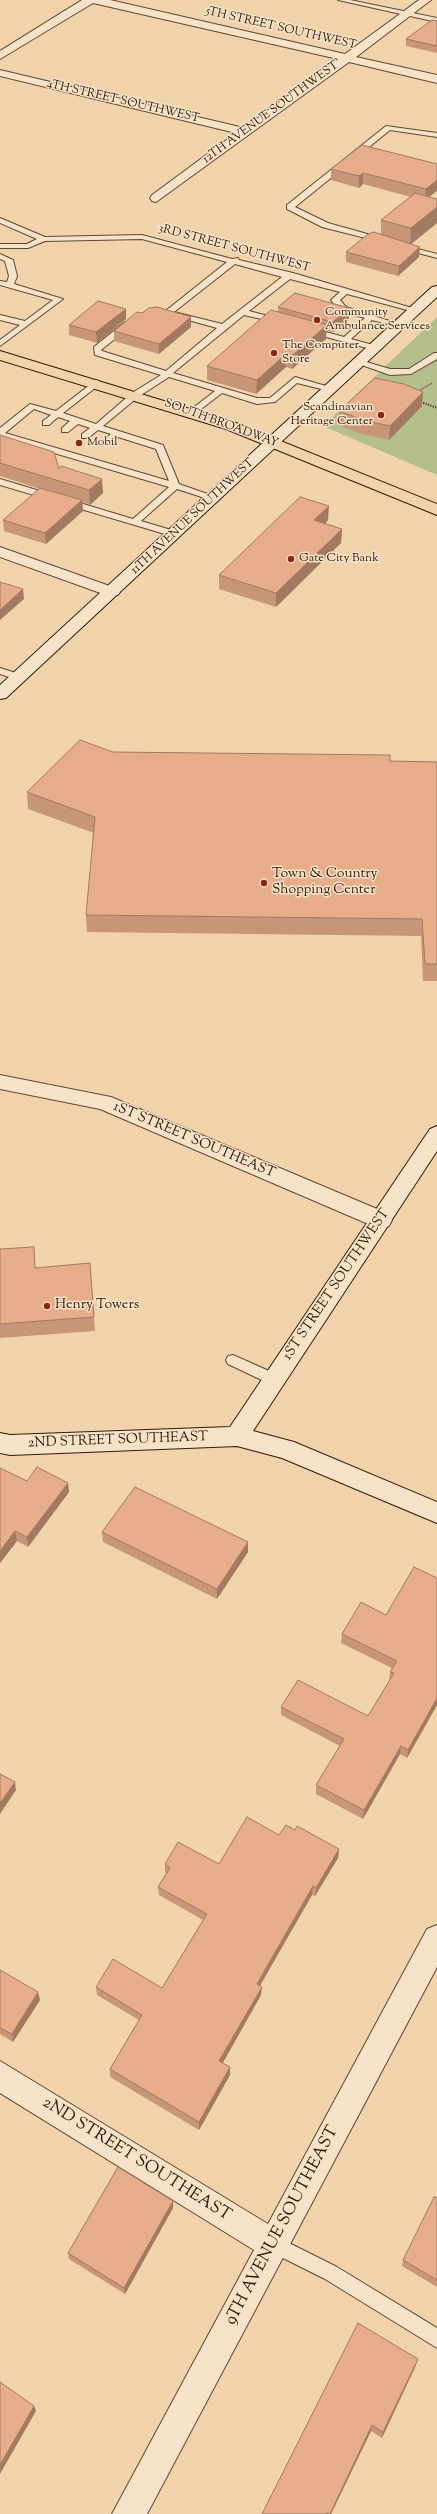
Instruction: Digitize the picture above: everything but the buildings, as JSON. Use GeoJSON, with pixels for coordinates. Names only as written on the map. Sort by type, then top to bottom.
{"type":"FeatureCollection","features":[{"type":"Feature","properties":{"kind":"main road","name":"SOUTH BROADWAY"},"geometry":{"type":"LineString","coordinates":[[0,355],[192,413],[274,443],[437,510]]}},
{"type":"Feature","properties":{"kind":"street"},"geometry":{"type":"LineString","coordinates":[[0,56],[90,0]]}},
{"type":"Feature","properties":{"kind":"street","name":"5TH STREET SOUTHWEST"},"geometry":{"type":"LineString","coordinates":[[96,0],[437,78]]}},
{"type":"Feature","properties":{"kind":"street","name":"12TH AVENUE SOUTHWEST"},"geometry":{"type":"LineString","coordinates":[[156,198],[426,0]]}},
{"type":"Feature","properties":{"kind":"street","name":"4TH STREET SOUTHWEST"},"geometry":{"type":"LineString","coordinates":[[0,73],[246,132]]}},
{"type":"Feature","properties":{"kind":"street","name":"11TH AVENUE SOUTHWEST"},"geometry":{"type":"LineString","coordinates":[[0,694],[274,443],[437,290]]}},
{"type":"Feature","properties":{"kind":"street"},"geometry":{"type":"LineString","coordinates":[[0,552],[112,592]]}},
{"type":"Feature","properties":{"kind":"street","name":"1ST STREET SOUTHEAST"},"geometry":{"type":"LineString","coordinates":[[0,1082],[104,1102],[381,1220]]}},
{"type":"Feature","properties":{"kind":"street","name":"1ST STREET SOUTHWEST"},"geometry":{"type":"LineString","coordinates":[[237,1436],[273,1379],[381,1220],[437,1134]]}},
{"type":"Feature","properties":{"kind":"street"},"geometry":{"type":"LineString","coordinates":[[237,1436],[286,1448],[437,1513]]}},
{"type":"Feature","properties":{"kind":"street","name":"2ND STREET SOUTHEAST"},"geometry":{"type":"LineString","coordinates":[[0,1443],[10,1445],[237,1436]]}},
{"type":"Feature","properties":{"kind":"street","name":"9TH AVENUE SOUTHEAST"},"geometry":{"type":"LineString","coordinates":[[129,2514],[437,1939]]}},
{"type":"Feature","properties":{"kind":"street","name":"2ND STREET SOUTHEAST"},"geometry":{"type":"LineString","coordinates":[[0,2076],[273,2244]]}},
{"type":"Feature","properties":{"kind":"lane"},"geometry":{"type":"LineString","coordinates":[[341,0],[406,15],[437,20]]}},
{"type":"Feature","properties":{"kind":"lane"},"geometry":{"type":"LineString","coordinates":[[437,135],[389,128],[290,207],[325,225],[437,256]]}},
{"type":"Feature","properties":{"kind":"lane"},"geometry":{"type":"LineString","coordinates":[[0,220],[44,239]]}},
{"type":"Feature","properties":{"kind":"lane","name":"3RD STREET SOUTHWEST"},"geometry":{"type":"LineString","coordinates":[[44,239],[142,237],[235,260],[415,310]]}},
{"type":"Feature","properties":{"kind":"lane"},"geometry":{"type":"LineString","coordinates":[[0,246],[28,246],[44,239]]}},
{"type":"Feature","properties":{"kind":"lane"},"geometry":{"type":"LineString","coordinates":[[0,256],[9,260],[13,276],[10,285]]}},
{"type":"Feature","properties":{"kind":"lane"},"geometry":{"type":"LineString","coordinates":[[222,327],[163,313],[235,260]]}},
{"type":"Feature","properties":{"kind":"lane"},"geometry":{"type":"LineString","coordinates":[[85,436],[135,395],[167,374],[222,327],[244,312],[290,275]]}},
{"type":"Feature","properties":{"kind":"lane"},"geometry":{"type":"LineString","coordinates":[[0,283],[58,299],[0,344]]}},
{"type":"Feature","properties":{"kind":"lane"},"geometry":{"type":"LineString","coordinates":[[346,291],[335,300],[342,310],[398,325]]}},
{"type":"Feature","properties":{"kind":"lane"},"geometry":{"type":"LineString","coordinates":[[244,312],[287,324]]}},
{"type":"Feature","properties":{"kind":"lane"},"geometry":{"type":"LineString","coordinates":[[138,316],[97,349],[98,353],[257,401],[272,400],[295,380],[330,390]]}},
{"type":"Feature","properties":{"kind":"lane"},"geometry":{"type":"LineString","coordinates":[[0,317],[25,324]]}},
{"type":"Feature","properties":{"kind":"lane"},"geometry":{"type":"LineString","coordinates":[[345,340],[370,318]]}},
{"type":"Feature","properties":{"kind":"lane"},"geometry":{"type":"LineString","coordinates":[[302,328],[374,348]]}},
{"type":"Feature","properties":{"kind":"lane"},"geometry":{"type":"LineString","coordinates":[[360,363],[390,372],[411,371],[437,355]]}},
{"type":"Feature","properties":{"kind":"lane"},"geometry":{"type":"LineString","coordinates":[[46,424],[96,384]]}},
{"type":"Feature","properties":{"kind":"lane"},"geometry":{"type":"LineString","coordinates":[[192,413],[220,390]]}},
{"type":"Feature","properties":{"kind":"lane"},"geometry":{"type":"LineString","coordinates":[[0,433],[32,406],[160,447],[175,486]]}},
{"type":"Feature","properties":{"kind":"lane"},"geometry":{"type":"LineString","coordinates":[[65,430],[78,420]]}},
{"type":"Feature","properties":{"kind":"lane"},"geometry":{"type":"LineString","coordinates":[[0,433],[214,498]]}},
{"type":"Feature","properties":{"kind":"lane"},"geometry":{"type":"LineString","coordinates":[[106,443],[117,433]]}},
{"type":"Feature","properties":{"kind":"lane"},"geometry":{"type":"LineString","coordinates":[[24,441],[32,434]]}},
{"type":"Feature","properties":{"kind":"lane"},"geometry":{"type":"LineString","coordinates":[[44,447],[52,440]]}},
{"type":"Feature","properties":{"kind":"lane"},"geometry":{"type":"LineString","coordinates":[[128,449],[138,440]]}},
{"type":"Feature","properties":{"kind":"lane"},"geometry":{"type":"LineString","coordinates":[[65,453],[72,447]]}},
{"type":"Feature","properties":{"kind":"lane"},"geometry":{"type":"LineString","coordinates":[[86,460],[94,453]]}},
{"type":"Feature","properties":{"kind":"lane"},"geometry":{"type":"LineString","coordinates":[[109,466],[116,460]]}},
{"type":"Feature","properties":{"kind":"lane"},"geometry":{"type":"LineString","coordinates":[[0,482],[175,534]]}},
{"type":"Feature","properties":{"kind":"lane"},"geometry":{"type":"LineString","coordinates":[[135,522],[175,486]]}},
{"type":"Feature","properties":{"kind":"lane"},"geometry":{"type":"LineString","coordinates":[[0,671],[18,677]]}},
{"type":"Feature","properties":{"kind":"lane"},"geometry":{"type":"LineString","coordinates":[[233,1360],[273,1379]]}},
{"type":"Feature","properties":{"kind":"lane"},"geometry":{"type":"LineString","coordinates":[[273,2244],[331,2273],[437,2339]]}},
{"type":"Feature","properties":{"kind":"path"},"geometry":{"type":"LineString","coordinates":[[415,394],[434,381]]}},
{"type":"Feature","properties":{"kind":"path"},"geometry":{"type":"LineString","coordinates":[[416,400],[437,408]]}},
{"type":"Feature","properties":{"kind":"green space"},"geometry":{"type":"Polygon","coordinates":[[[437,317],[437,475],[323,426],[437,317]]]}},
{"type":"Feature","properties":{"kind":"place","name":"Community Ambulance Services"},"geometry":{"type":"Point","coordinates":[317,320]}},
{"type":"Feature","properties":{"kind":"place","name":"The Computer Store"},"geometry":{"type":"Point","coordinates":[274,353]}},
{"type":"Feature","properties":{"kind":"place","name":"Scandinavian Heritage Center"},"geometry":{"type":"Point","coordinates":[381,415]}},
{"type":"Feature","properties":{"kind":"place","name":"Mobil"},"geometry":{"type":"Point","coordinates":[79,443]}},
{"type":"Feature","properties":{"kind":"place","name":"Gate City Bank"},"geometry":{"type":"Point","coordinates":[291,559]}},
{"type":"Feature","properties":{"kind":"place","name":"Town & Country Shopping Center"},"geometry":{"type":"Point","coordinates":[264,883]}},
{"type":"Feature","properties":{"kind":"place","name":"Henry Towers"},"geometry":{"type":"Point","coordinates":[47,1306]}}]}
